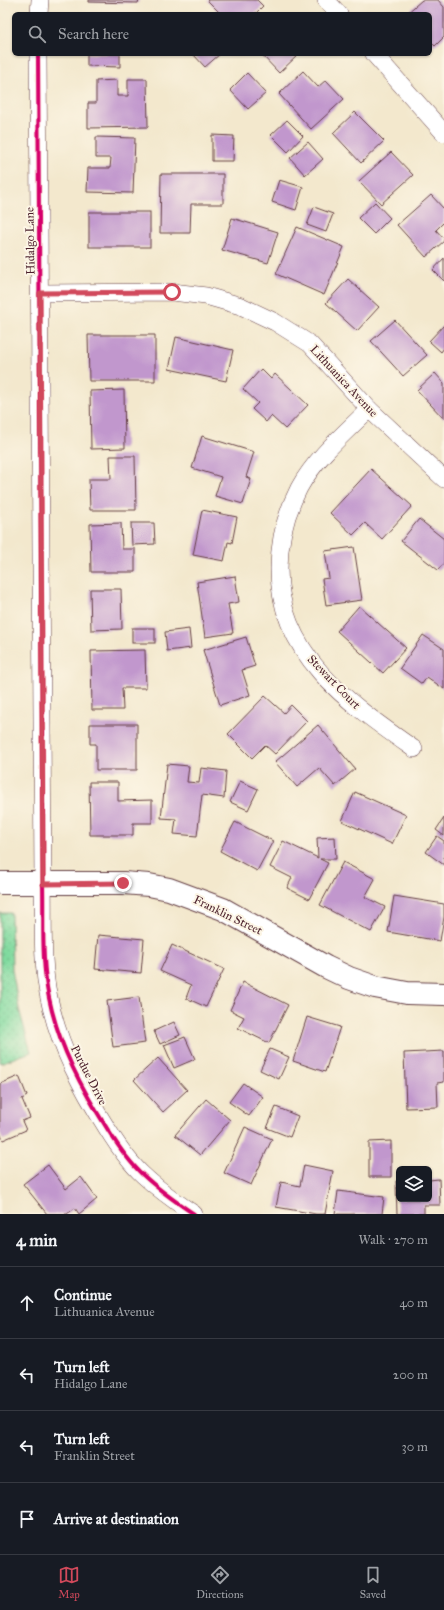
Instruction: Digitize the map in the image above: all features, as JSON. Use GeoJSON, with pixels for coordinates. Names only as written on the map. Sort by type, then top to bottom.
{"type":"FeatureCollection","features":[{"type":"Feature","properties":{"kind":"street"},"geometry":{"type":"LineString","coordinates":[[39,12],[40,0]]}},
{"type":"Feature","properties":{"kind":"street"},"geometry":{"type":"LineString","coordinates":[[326,0],[337,12]]}},
{"type":"Feature","properties":{"kind":"street","name":"Hidalgo Lane"},"geometry":{"type":"LineString","coordinates":[[38,56],[43,884]]}},
{"type":"Feature","properties":{"kind":"street"},"geometry":{"type":"LineString","coordinates":[[376,56],[444,133]]}},
{"type":"Feature","properties":{"kind":"street","name":"Lithuanica Avenue"},"geometry":{"type":"LineString","coordinates":[[40,293],[172,292],[206,296],[241,306],[275,322],[310,344],[369,409],[444,479]]}},
{"type":"Feature","properties":{"kind":"street","name":"Stewart Court"},"geometry":{"type":"LineString","coordinates":[[369,409],[320,458],[300,487],[287,516],[279,548],[279,578],[284,609],[295,638],[312,663],[336,688],[369,717],[414,749]]}},
{"type":"Feature","properties":{"kind":"street","name":"Franklin Street"},"geometry":{"type":"LineString","coordinates":[[0,883],[123,883],[149,885],[169,889],[223,909],[326,967],[349,978],[375,987],[407,993],[444,994]]}},
{"type":"Feature","properties":{"kind":"street","name":"Purdue Drive"},"geometry":{"type":"LineString","coordinates":[[43,884],[44,966],[49,998],[62,1045],[75,1075],[118,1146],[142,1174],[176,1202],[194,1214]]}},
{"type":"Feature","properties":{"kind":"green space"},"geometry":{"type":"Polygon","coordinates":[[[0,913],[11,913],[12,969],[19,1009],[31,1052],[0,1063],[0,913]]]}},
{"type":"Feature","properties":{"kind":"building"},"geometry":{"type":"Polygon","coordinates":[[[89,0],[139,0],[138,3],[89,2],[89,0]]]}},
{"type":"Feature","properties":{"kind":"building"},"geometry":{"type":"Polygon","coordinates":[[[207,0],[257,0],[263,6],[257,12],[219,12],[207,0]]]}},
{"type":"Feature","properties":{"kind":"building"},"geometry":{"type":"Polygon","coordinates":[[[422,0],[438,0],[444,7],[444,37],[435,46],[432,43],[432,12],[408,12],[422,0]]]}},
{"type":"Feature","properties":{"kind":"building"},"geometry":{"type":"Polygon","coordinates":[[[87,56],[120,56],[120,67],[87,66],[87,56]]]}},
{"type":"Feature","properties":{"kind":"building"},"geometry":{"type":"Polygon","coordinates":[[[195,56],[218,56],[205,67],[195,56]]]}},
{"type":"Feature","properties":{"kind":"building"},"geometry":{"type":"Polygon","coordinates":[[[263,56],[297,56],[279,73],[263,56]]]}},
{"type":"Feature","properties":{"kind":"building"},"geometry":{"type":"Polygon","coordinates":[[[303,71],[318,87],[326,80],[344,99],[311,129],[279,94],[303,71]]]}},
{"type":"Feature","properties":{"kind":"building"},"geometry":{"type":"Polygon","coordinates":[[[247,73],[266,93],[248,109],[230,90],[247,73]]]}},
{"type":"Feature","properties":{"kind":"building"},"geometry":{"type":"Polygon","coordinates":[[[128,79],[147,79],[148,127],[88,128],[88,103],[96,103],[96,81],[117,80],[117,96],[128,96],[128,79]]]}},
{"type":"Feature","properties":{"kind":"building"},"geometry":{"type":"Polygon","coordinates":[[[355,112],[384,141],[361,163],[333,133],[355,112]]]}},
{"type":"Feature","properties":{"kind":"building"},"geometry":{"type":"Polygon","coordinates":[[[287,120],[303,136],[288,152],[271,135],[287,120]]]}},
{"type":"Feature","properties":{"kind":"building"},"geometry":{"type":"Polygon","coordinates":[[[212,135],[234,136],[233,161],[212,161],[212,135]]]}},
{"type":"Feature","properties":{"kind":"building"},"geometry":{"type":"Polygon","coordinates":[[[96,137],[135,138],[133,193],[87,192],[88,168],[110,168],[111,158],[96,158],[96,137]]]}},
{"type":"Feature","properties":{"kind":"building"},"geometry":{"type":"Polygon","coordinates":[[[308,142],[323,159],[305,175],[290,158],[308,142]]]}},
{"type":"Feature","properties":{"kind":"building"},"geometry":{"type":"Polygon","coordinates":[[[391,152],[413,175],[381,204],[359,181],[391,152]]]}},
{"type":"Feature","properties":{"kind":"building"},"geometry":{"type":"Polygon","coordinates":[[[161,174],[223,174],[223,204],[191,204],[190,233],[160,233],[161,174]]]}},
{"type":"Feature","properties":{"kind":"building"},"geometry":{"type":"Polygon","coordinates":[[[279,180],[303,187],[296,210],[272,202],[279,180]]]}},
{"type":"Feature","properties":{"kind":"building"},"geometry":{"type":"Polygon","coordinates":[[[431,195],[444,209],[444,222],[436,230],[444,241],[426,257],[397,225],[431,195]]]}},
{"type":"Feature","properties":{"kind":"building"},"geometry":{"type":"Polygon","coordinates":[[[375,202],[390,218],[374,234],[358,218],[375,202]]]}},
{"type":"Feature","properties":{"kind":"building"},"geometry":{"type":"Polygon","coordinates":[[[314,207],[333,214],[326,232],[307,225],[314,207]]]}},
{"type":"Feature","properties":{"kind":"building"},"geometry":{"type":"Polygon","coordinates":[[[89,212],[150,212],[150,247],[89,247],[89,212]]]}},
{"type":"Feature","properties":{"kind":"building"},"geometry":{"type":"Polygon","coordinates":[[[232,218],[278,232],[268,263],[222,250],[232,218]]]}},
{"type":"Feature","properties":{"kind":"building"},"geometry":{"type":"Polygon","coordinates":[[[297,227],[344,247],[324,295],[276,274],[297,227]]]}},
{"type":"Feature","properties":{"kind":"building"},"geometry":{"type":"Polygon","coordinates":[[[444,258],[444,281],[433,270],[444,258]]]}},
{"type":"Feature","properties":{"kind":"building"},"geometry":{"type":"Polygon","coordinates":[[[348,279],[379,307],[357,331],[326,303],[348,279]]]}},
{"type":"Feature","properties":{"kind":"building"},"geometry":{"type":"Polygon","coordinates":[[[395,320],[427,355],[403,376],[371,341],[395,320]]]}},
{"type":"Feature","properties":{"kind":"building"},"geometry":{"type":"Polygon","coordinates":[[[444,325],[444,348],[441,352],[429,341],[444,325]]]}},
{"type":"Feature","properties":{"kind":"building"},"geometry":{"type":"Polygon","coordinates":[[[88,335],[155,335],[155,381],[89,381],[88,335]]]}},
{"type":"Feature","properties":{"kind":"building"},"geometry":{"type":"Polygon","coordinates":[[[176,337],[233,350],[226,381],[169,369],[176,337]]]}},
{"type":"Feature","properties":{"kind":"building"},"geometry":{"type":"Polygon","coordinates":[[[261,369],[271,379],[275,374],[308,405],[285,429],[271,416],[266,422],[252,409],[258,403],[243,389],[261,369]]]}},
{"type":"Feature","properties":{"kind":"building"},"geometry":{"type":"Polygon","coordinates":[[[435,373],[444,383],[444,419],[417,390],[435,373]]]}},
{"type":"Feature","properties":{"kind":"building"},"geometry":{"type":"Polygon","coordinates":[[[124,390],[125,448],[91,449],[90,391],[124,390]]]}},
{"type":"Feature","properties":{"kind":"building"},"geometry":{"type":"Polygon","coordinates":[[[202,436],[254,452],[246,477],[251,479],[243,504],[215,496],[221,477],[192,468],[202,436]]]}},
{"type":"Feature","properties":{"kind":"building"},"geometry":{"type":"Polygon","coordinates":[[[110,456],[135,456],[136,510],[90,510],[89,479],[111,479],[110,456]]]}},
{"type":"Feature","properties":{"kind":"building"},"geometry":{"type":"Polygon","coordinates":[[[371,469],[412,506],[382,539],[365,523],[353,535],[330,513],[371,469]]]}},
{"type":"Feature","properties":{"kind":"building"},"geometry":{"type":"Polygon","coordinates":[[[202,510],[237,517],[232,543],[228,542],[224,561],[193,555],[202,510]]]}},
{"type":"Feature","properties":{"kind":"building"},"geometry":{"type":"Polygon","coordinates":[[[419,519],[444,539],[444,563],[438,570],[401,541],[419,519]]]}},
{"type":"Feature","properties":{"kind":"building"},"geometry":{"type":"Polygon","coordinates":[[[121,523],[122,549],[135,549],[135,572],[91,572],[90,524],[121,523]]]}},
{"type":"Feature","properties":{"kind":"building"},"geometry":{"type":"Polygon","coordinates":[[[131,523],[154,523],[155,544],[132,545],[131,523]]]}},
{"type":"Feature","properties":{"kind":"building"},"geometry":{"type":"Polygon","coordinates":[[[354,547],[362,600],[326,605],[322,579],[329,578],[325,551],[354,547]]]}},
{"type":"Feature","properties":{"kind":"building"},"geometry":{"type":"Polygon","coordinates":[[[235,576],[239,602],[228,604],[233,633],[205,637],[197,582],[235,576]]]}},
{"type":"Feature","properties":{"kind":"building"},"geometry":{"type":"Polygon","coordinates":[[[90,589],[121,589],[122,629],[91,630],[90,589]]]}},
{"type":"Feature","properties":{"kind":"building"},"geometry":{"type":"Polygon","coordinates":[[[359,606],[406,648],[383,673],[337,631],[359,606]]]}},
{"type":"Feature","properties":{"kind":"building"},"geometry":{"type":"Polygon","coordinates":[[[132,628],[155,628],[155,643],[132,643],[132,628]]]}},
{"type":"Feature","properties":{"kind":"building"},"geometry":{"type":"Polygon","coordinates":[[[189,629],[191,648],[167,651],[165,632],[189,629]]]}},
{"type":"Feature","properties":{"kind":"building"},"geometry":{"type":"Polygon","coordinates":[[[423,635],[444,649],[444,689],[427,677],[422,684],[400,668],[423,635]]]}},
{"type":"Feature","properties":{"kind":"building"},"geometry":{"type":"Polygon","coordinates":[[[246,637],[255,666],[242,670],[250,695],[220,705],[203,650],[246,637]]]}},
{"type":"Feature","properties":{"kind":"building"},"geometry":{"type":"Polygon","coordinates":[[[145,650],[146,688],[122,688],[123,710],[92,710],[91,651],[145,650]]]}},
{"type":"Feature","properties":{"kind":"building"},"geometry":{"type":"Polygon","coordinates":[[[265,696],[284,713],[291,705],[307,721],[275,754],[265,745],[252,758],[228,734],[265,696]]]}},
{"type":"Feature","properties":{"kind":"building"},"geometry":{"type":"Polygon","coordinates":[[[90,724],[137,724],[137,770],[96,770],[96,744],[90,744],[90,724]]]}},
{"type":"Feature","properties":{"kind":"building"},"geometry":{"type":"Polygon","coordinates":[[[318,725],[355,769],[335,786],[319,768],[297,787],[275,762],[318,725]]]}},
{"type":"Feature","properties":{"kind":"building"},"geometry":{"type":"Polygon","coordinates":[[[167,764],[189,766],[187,782],[199,783],[201,768],[226,771],[224,798],[202,795],[197,836],[174,834],[176,819],[161,818],[167,764]]]}},
{"type":"Feature","properties":{"kind":"building"},"geometry":{"type":"Polygon","coordinates":[[[240,781],[258,789],[248,810],[230,802],[240,781]]]}},
{"type":"Feature","properties":{"kind":"building"},"geometry":{"type":"Polygon","coordinates":[[[89,782],[118,782],[118,801],[152,800],[152,823],[133,823],[133,835],[90,835],[89,782]]]}},
{"type":"Feature","properties":{"kind":"building"},"geometry":{"type":"Polygon","coordinates":[[[355,792],[406,815],[392,844],[342,821],[355,792]]]}},
{"type":"Feature","properties":{"kind":"building"},"geometry":{"type":"Polygon","coordinates":[[[444,818],[444,836],[436,830],[444,818]]]}},
{"type":"Feature","properties":{"kind":"building"},"geometry":{"type":"Polygon","coordinates":[[[235,822],[273,841],[257,871],[220,851],[235,822]]]}},
{"type":"Feature","properties":{"kind":"building"},"geometry":{"type":"Polygon","coordinates":[[[437,836],[444,841],[444,865],[426,852],[437,836]]]}},
{"type":"Feature","properties":{"kind":"building"},"geometry":{"type":"Polygon","coordinates":[[[335,837],[336,859],[320,859],[328,863],[309,899],[287,888],[292,878],[270,867],[283,841],[318,858],[317,838],[335,837]]]}},
{"type":"Feature","properties":{"kind":"building"},"geometry":{"type":"Polygon","coordinates":[[[343,862],[375,879],[365,897],[385,907],[371,932],[320,905],[343,862]]]}},
{"type":"Feature","properties":{"kind":"building"},"geometry":{"type":"Polygon","coordinates":[[[394,896],[444,904],[444,917],[440,941],[388,932],[394,896]]]}},
{"type":"Feature","properties":{"kind":"building"},"geometry":{"type":"Polygon","coordinates":[[[98,935],[144,939],[141,973],[95,969],[98,935]]]}},
{"type":"Feature","properties":{"kind":"building"},"geometry":{"type":"Polygon","coordinates":[[[172,945],[224,969],[206,1007],[186,998],[191,985],[160,971],[172,945]]]}},
{"type":"Feature","properties":{"kind":"building"},"geometry":{"type":"Polygon","coordinates":[[[243,982],[288,1005],[269,1043],[238,1028],[244,1017],[230,1010],[243,982]]]}},
{"type":"Feature","properties":{"kind":"building"},"geometry":{"type":"Polygon","coordinates":[[[139,997],[145,1043],[113,1047],[107,1001],[139,997]]]}},
{"type":"Feature","properties":{"kind":"building"},"geometry":{"type":"Polygon","coordinates":[[[307,1017],[340,1027],[325,1072],[293,1061],[307,1017]]]}},
{"type":"Feature","properties":{"kind":"building"},"geometry":{"type":"Polygon","coordinates":[[[174,1022],[180,1035],[160,1044],[154,1031],[174,1022]]]}},
{"type":"Feature","properties":{"kind":"building"},"geometry":{"type":"Polygon","coordinates":[[[185,1037],[195,1059],[174,1068],[164,1045],[185,1037]]]}},
{"type":"Feature","properties":{"kind":"building"},"geometry":{"type":"Polygon","coordinates":[[[270,1049],[289,1057],[279,1079],[260,1070],[270,1049]]]}},
{"type":"Feature","properties":{"kind":"building"},"geometry":{"type":"Polygon","coordinates":[[[444,1051],[444,1082],[437,1083],[438,1107],[406,1108],[404,1053],[444,1051]]]}},
{"type":"Feature","properties":{"kind":"building"},"geometry":{"type":"Polygon","coordinates":[[[158,1058],[187,1090],[163,1112],[134,1080],[158,1058]]]}},
{"type":"Feature","properties":{"kind":"building"},"geometry":{"type":"Polygon","coordinates":[[[19,1076],[27,1096],[22,1099],[30,1118],[22,1121],[26,1130],[3,1140],[0,1133],[0,1084],[19,1076]]]}},
{"type":"Feature","properties":{"kind":"building"},"geometry":{"type":"Polygon","coordinates":[[[243,1083],[263,1097],[249,1116],[229,1102],[243,1083]]]}},
{"type":"Feature","properties":{"kind":"building"},"geometry":{"type":"Polygon","coordinates":[[[206,1099],[230,1120],[200,1155],[175,1135],[206,1099]]]}},
{"type":"Feature","properties":{"kind":"building"},"geometry":{"type":"Polygon","coordinates":[[[276,1107],[298,1116],[290,1137],[267,1128],[276,1107]]]}},
{"type":"Feature","properties":{"kind":"building"},"geometry":{"type":"Polygon","coordinates":[[[245,1127],[272,1139],[251,1185],[224,1173],[245,1127]]]}},
{"type":"Feature","properties":{"kind":"building"},"geometry":{"type":"Polygon","coordinates":[[[391,1141],[391,1177],[369,1177],[369,1142],[391,1141]]]}},
{"type":"Feature","properties":{"kind":"building"},"geometry":{"type":"Polygon","coordinates":[[[48,1165],[66,1189],[81,1177],[97,1199],[79,1214],[75,1208],[67,1214],[47,1214],[23,1184],[48,1165]]]}},
{"type":"Feature","properties":{"kind":"building"},"geometry":{"type":"Polygon","coordinates":[[[304,1165],[333,1171],[325,1214],[316,1214],[276,1207],[281,1182],[300,1186],[304,1165]]]}},
{"type":"Feature","properties":{"kind":"building"},"geometry":{"type":"Polygon","coordinates":[[[439,1179],[440,1205],[424,1205],[424,1214],[397,1214],[397,1202],[432,1202],[432,1180],[439,1179]]]}},
{"type":"Feature","properties":{"kind":"building"},"geometry":{"type":"Polygon","coordinates":[[[338,1191],[384,1197],[382,1214],[335,1214],[338,1191]]]}},
{"type":"Feature","properties":{"kind":"cycle path"},"geometry":{"type":"LineString","coordinates":[[38,56],[43,927],[46,984],[53,1016],[65,1050],[72,1067],[98,1115],[120,1148],[138,1170],[155,1186],[194,1214]]}},
{"type":"Feature","properties":{"kind":"route"},"geometry":{"type":"LineString","coordinates":[[123,883],[43,884],[40,293],[172,292]]}}]}
